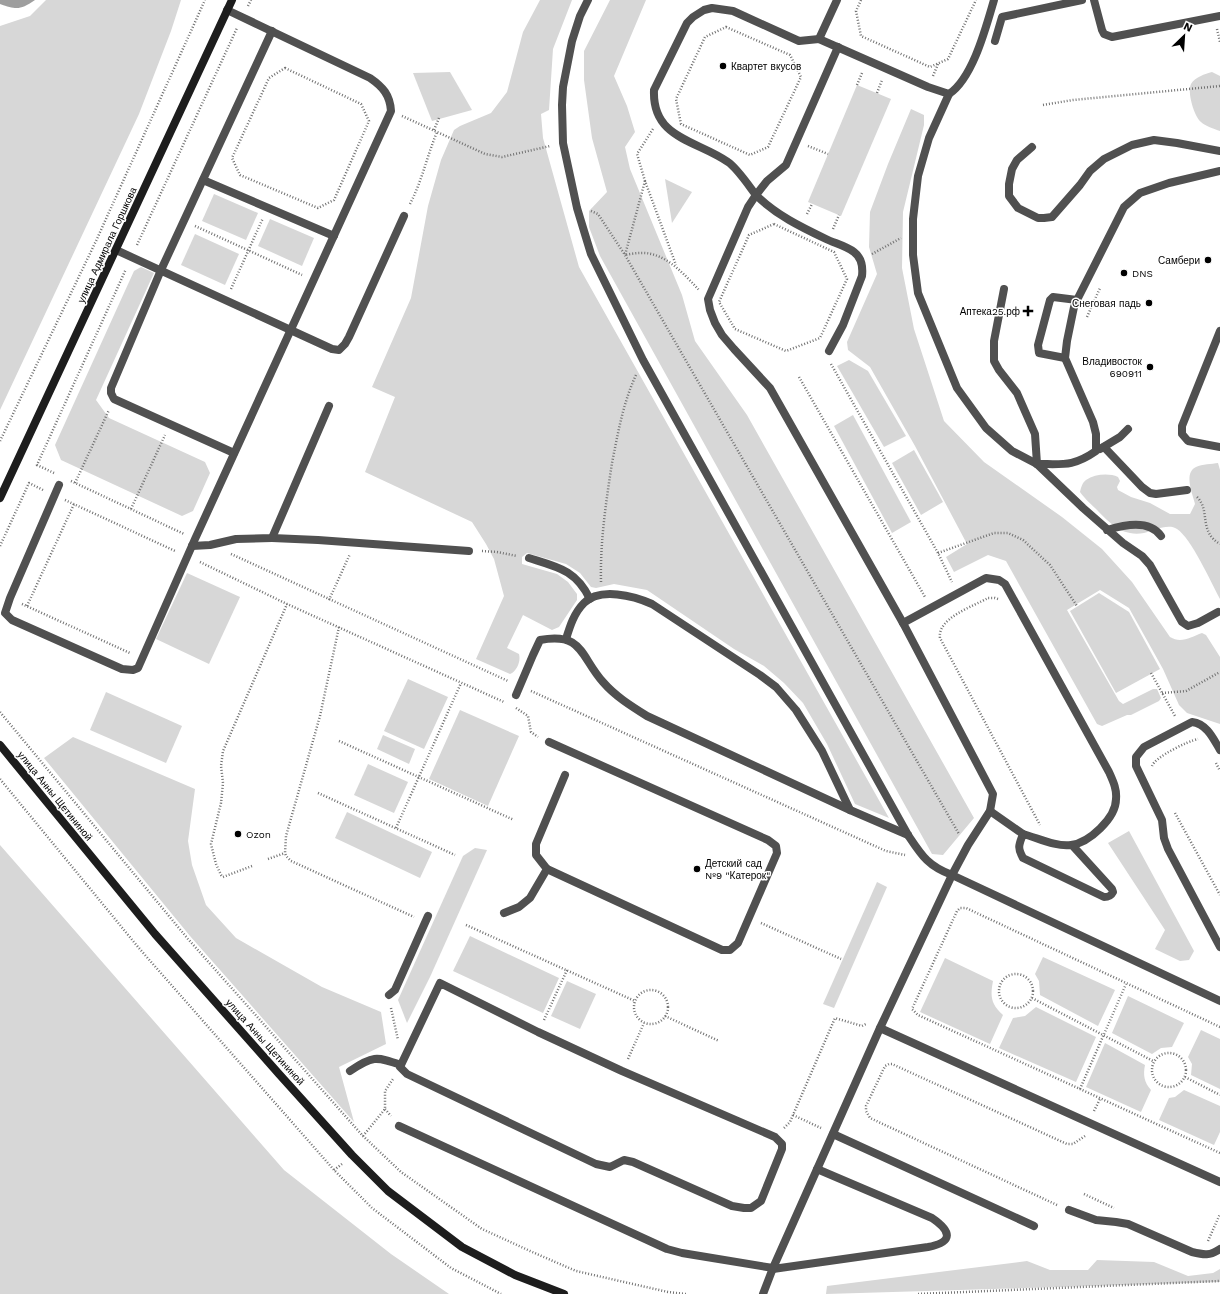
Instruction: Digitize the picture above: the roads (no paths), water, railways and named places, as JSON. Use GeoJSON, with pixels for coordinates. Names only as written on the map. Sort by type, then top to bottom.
{"type":"FeatureCollection","features":[{"type":"Feature","properties":{"kind":"main road","name":"улица Адмирала Горшкова"},"geometry":{"type":"LineString","coordinates":[[0,498],[232,0]]}},
{"type":"Feature","properties":{"kind":"main road","name":"улица Анны Щетининой"},"geometry":{"type":"LineString","coordinates":[[0,745],[160,940],[284,1080],[360,1163],[388,1191],[462,1247],[515,1275],[564,1294]]}},
{"type":"Feature","properties":{"kind":"lane"},"geometry":{"type":"LineString","coordinates":[[588,0],[580,16],[572,41],[565,74],[562,105],[562,143],[577,208],[591,254],[643,360],[908,835],[925,860],[934,867],[1219,998]]}},
{"type":"Feature","properties":{"kind":"lane"},"geometry":{"type":"LineString","coordinates":[[819,38],[837,0]]}},
{"type":"Feature","properties":{"kind":"lane"},"geometry":{"type":"LineString","coordinates":[[994,0],[983,40],[964,78],[956,89],[949,94],[928,138],[923,155],[918,176],[913,219],[913,255],[918,293],[957,388],[986,428],[1012,451],[1037,464],[1108,530],[1142,556],[1150,565],[1182,622],[1188,626],[1198,624],[1218,612]]}},
{"type":"Feature","properties":{"kind":"lane"},"geometry":{"type":"LineString","coordinates":[[995,41],[1002,17],[1082,0]]}},
{"type":"Feature","properties":{"kind":"lane"},"geometry":{"type":"LineString","coordinates":[[1094,0],[1102,30],[1104,34],[1112,37],[1220,16]]}},
{"type":"Feature","properties":{"kind":"lane"},"geometry":{"type":"LineString","coordinates":[[829,351],[843,325],[862,276],[863,268],[861,260],[854,251],[801,228],[772,209],[756,195],[730,163],[709,150],[674,134],[660,119],[654,99],[654,90],[686,23],[693,16],[704,10],[712,8],[733,11],[798,41],[819,38],[928,87],[949,94]]}},
{"type":"Feature","properties":{"kind":"lane"},"geometry":{"type":"LineString","coordinates":[[59,485],[10,598],[5,613],[12,620],[122,669],[133,670],[138,668],[193,542],[391,111],[387,94],[380,85],[370,78],[227,10]]}},
{"type":"Feature","properties":{"kind":"lane"},"geometry":{"type":"LineString","coordinates":[[234,453],[114,398],[111,393],[111,388],[161,270],[272,31]]}},
{"type":"Feature","properties":{"kind":"lane"},"geometry":{"type":"LineString","coordinates":[[763,1294],[880,1028],[952,875],[968,845],[990,811],[993,794],[903,623],[770,388],[722,335],[710,310],[708,299],[748,208],[767,181],[786,166],[838,47]]}},
{"type":"Feature","properties":{"kind":"lane"},"geometry":{"type":"LineString","coordinates":[[1032,147],[1016,160],[1012,169],[1009,184],[1009,196],[1018,208],[1038,218],[1052,217],[1072,195],[1090,171],[1104,159],[1132,145],[1154,140],[1220,151]]}},
{"type":"Feature","properties":{"kind":"lane"},"geometry":{"type":"LineString","coordinates":[[1096,451],[1096,434],[1093,422],[1065,358],[1074,307],[1077,300],[1124,206],[1140,192],[1169,183],[1220,171]]}},
{"type":"Feature","properties":{"kind":"lane"},"geometry":{"type":"LineString","coordinates":[[203,180],[334,236]]}},
{"type":"Feature","properties":{"kind":"lane"},"geometry":{"type":"LineString","coordinates":[[116,250],[332,349],[339,350],[349,337],[404,216]]}},
{"type":"Feature","properties":{"kind":"lane"},"geometry":{"type":"LineString","coordinates":[[1004,290],[994,341],[994,361],[1017,393],[1035,434],[1037,464]]}},
{"type":"Feature","properties":{"kind":"lane"},"geometry":{"type":"LineString","coordinates":[[1065,358],[1039,352],[1038,345],[1050,300],[1054,297],[1077,300]]}},
{"type":"Feature","properties":{"kind":"lane"},"geometry":{"type":"LineString","coordinates":[[1220,331],[1182,426],[1182,434],[1188,441],[1220,447]]}},
{"type":"Feature","properties":{"kind":"lane"},"geometry":{"type":"LineString","coordinates":[[272,538],[329,406]]}},
{"type":"Feature","properties":{"kind":"lane"},"geometry":{"type":"LineString","coordinates":[[1037,464],[1072,464],[1086,458],[1120,437],[1128,428]]}},
{"type":"Feature","properties":{"kind":"lane"},"geometry":{"type":"LineString","coordinates":[[1104,447],[1142,487],[1150,493],[1156,494],[1187,490]]}},
{"type":"Feature","properties":{"kind":"lane"},"geometry":{"type":"LineString","coordinates":[[1108,530],[1124,525],[1142,526],[1154,528],[1161,536]]}},
{"type":"Feature","properties":{"kind":"lane"},"geometry":{"type":"LineString","coordinates":[[193,542],[210,545],[236,539],[272,538],[469,551]]}},
{"type":"Feature","properties":{"kind":"lane"},"geometry":{"type":"LineString","coordinates":[[529,558],[560,567],[575,578],[584,588],[590,600]]}},
{"type":"Feature","properties":{"kind":"lane"},"geometry":{"type":"LineString","coordinates":[[903,623],[986,578],[999,580],[1005,584],[1109,772],[1116,788],[1116,800],[1114,807],[1105,823],[1095,834],[1072,845],[1048,842],[1023,834],[990,811]]}},
{"type":"Feature","properties":{"kind":"lane"},"geometry":{"type":"LineString","coordinates":[[566,639],[572,620],[584,602],[602,594],[623,594],[636,597],[652,604],[776,687],[796,710],[822,751],[850,810]]}},
{"type":"Feature","properties":{"kind":"lane"},"geometry":{"type":"LineString","coordinates":[[516,695],[540,640],[552,638],[566,639],[577,646],[603,682],[622,699],[647,716],[850,810],[908,835]]}},
{"type":"Feature","properties":{"kind":"lane"},"geometry":{"type":"LineString","coordinates":[[1220,750],[1210,734],[1198,723],[1192,722],[1142,748],[1136,758],[1136,766],[1162,820],[1168,849],[1220,947]]}},
{"type":"Feature","properties":{"kind":"lane"},"geometry":{"type":"LineString","coordinates":[[550,742],[768,840],[776,846],[777,854],[738,943],[730,950],[722,950],[547,869],[536,855],[536,844],[565,775]]}},
{"type":"Feature","properties":{"kind":"lane"},"geometry":{"type":"LineString","coordinates":[[1023,834],[1018,845],[1019,851],[1023,858],[1104,897],[1111,895],[1113,892],[1112,889],[1072,845]]}},
{"type":"Feature","properties":{"kind":"lane"},"geometry":{"type":"LineString","coordinates":[[504,913],[519,907],[530,898],[547,869]]}},
{"type":"Feature","properties":{"kind":"lane"},"geometry":{"type":"LineString","coordinates":[[389,995],[395,990],[427,919]]}},
{"type":"Feature","properties":{"kind":"lane"},"geometry":{"type":"LineString","coordinates":[[350,1071],[364,1062],[381,1058],[401,1066],[406,1074],[412,1077],[596,1164],[610,1167],[624,1160],[633,1162],[732,1206],[751,1208],[761,1201],[782,1149],[782,1144],[775,1137],[622,1071],[440,984],[401,1066]]}},
{"type":"Feature","properties":{"kind":"lane"},"geometry":{"type":"LineString","coordinates":[[880,1028],[1220,1182]]}},
{"type":"Feature","properties":{"kind":"lane"},"geometry":{"type":"LineString","coordinates":[[399,1126],[667,1249],[773,1269],[928,1247],[942,1244],[946,1239],[947,1234],[945,1229],[932,1218],[817,1169]]}},
{"type":"Feature","properties":{"kind":"lane"},"geometry":{"type":"LineString","coordinates":[[833,1134],[1034,1226]]}},
{"type":"Feature","properties":{"kind":"lane"},"geometry":{"type":"LineString","coordinates":[[1069,1210],[1096,1220],[1128,1224],[1192,1252],[1213,1254],[1220,1249]]}},
{"type":"Feature","properties":{"kind":"place","name":"Квартет вкусов"},"geometry":{"type":"Point","coordinates":[723,66]}},
{"type":"Feature","properties":{"kind":"place","name":"Самбери"},"geometry":{"type":"Point","coordinates":[1208,260]}},
{"type":"Feature","properties":{"kind":"place","name":"DNS"},"geometry":{"type":"Point","coordinates":[1124,273]}},
{"type":"Feature","properties":{"kind":"place","name":"Снеговая падь"},"geometry":{"type":"Point","coordinates":[1149,303]}},
{"type":"Feature","properties":{"kind":"place","name":"Аптека25.рф"},"geometry":{"type":"Point","coordinates":[1028,311]}},
{"type":"Feature","properties":{"kind":"place","name":"Владивосток 690911"},"geometry":{"type":"Point","coordinates":[1150,367]}},
{"type":"Feature","properties":{"kind":"place","name":"Ozon"},"geometry":{"type":"Point","coordinates":[238,834]}},
{"type":"Feature","properties":{"kind":"place","name":"Детский сад №9 \"Катерок\""},"geometry":{"type":"Point","coordinates":[697,869]}}]}
